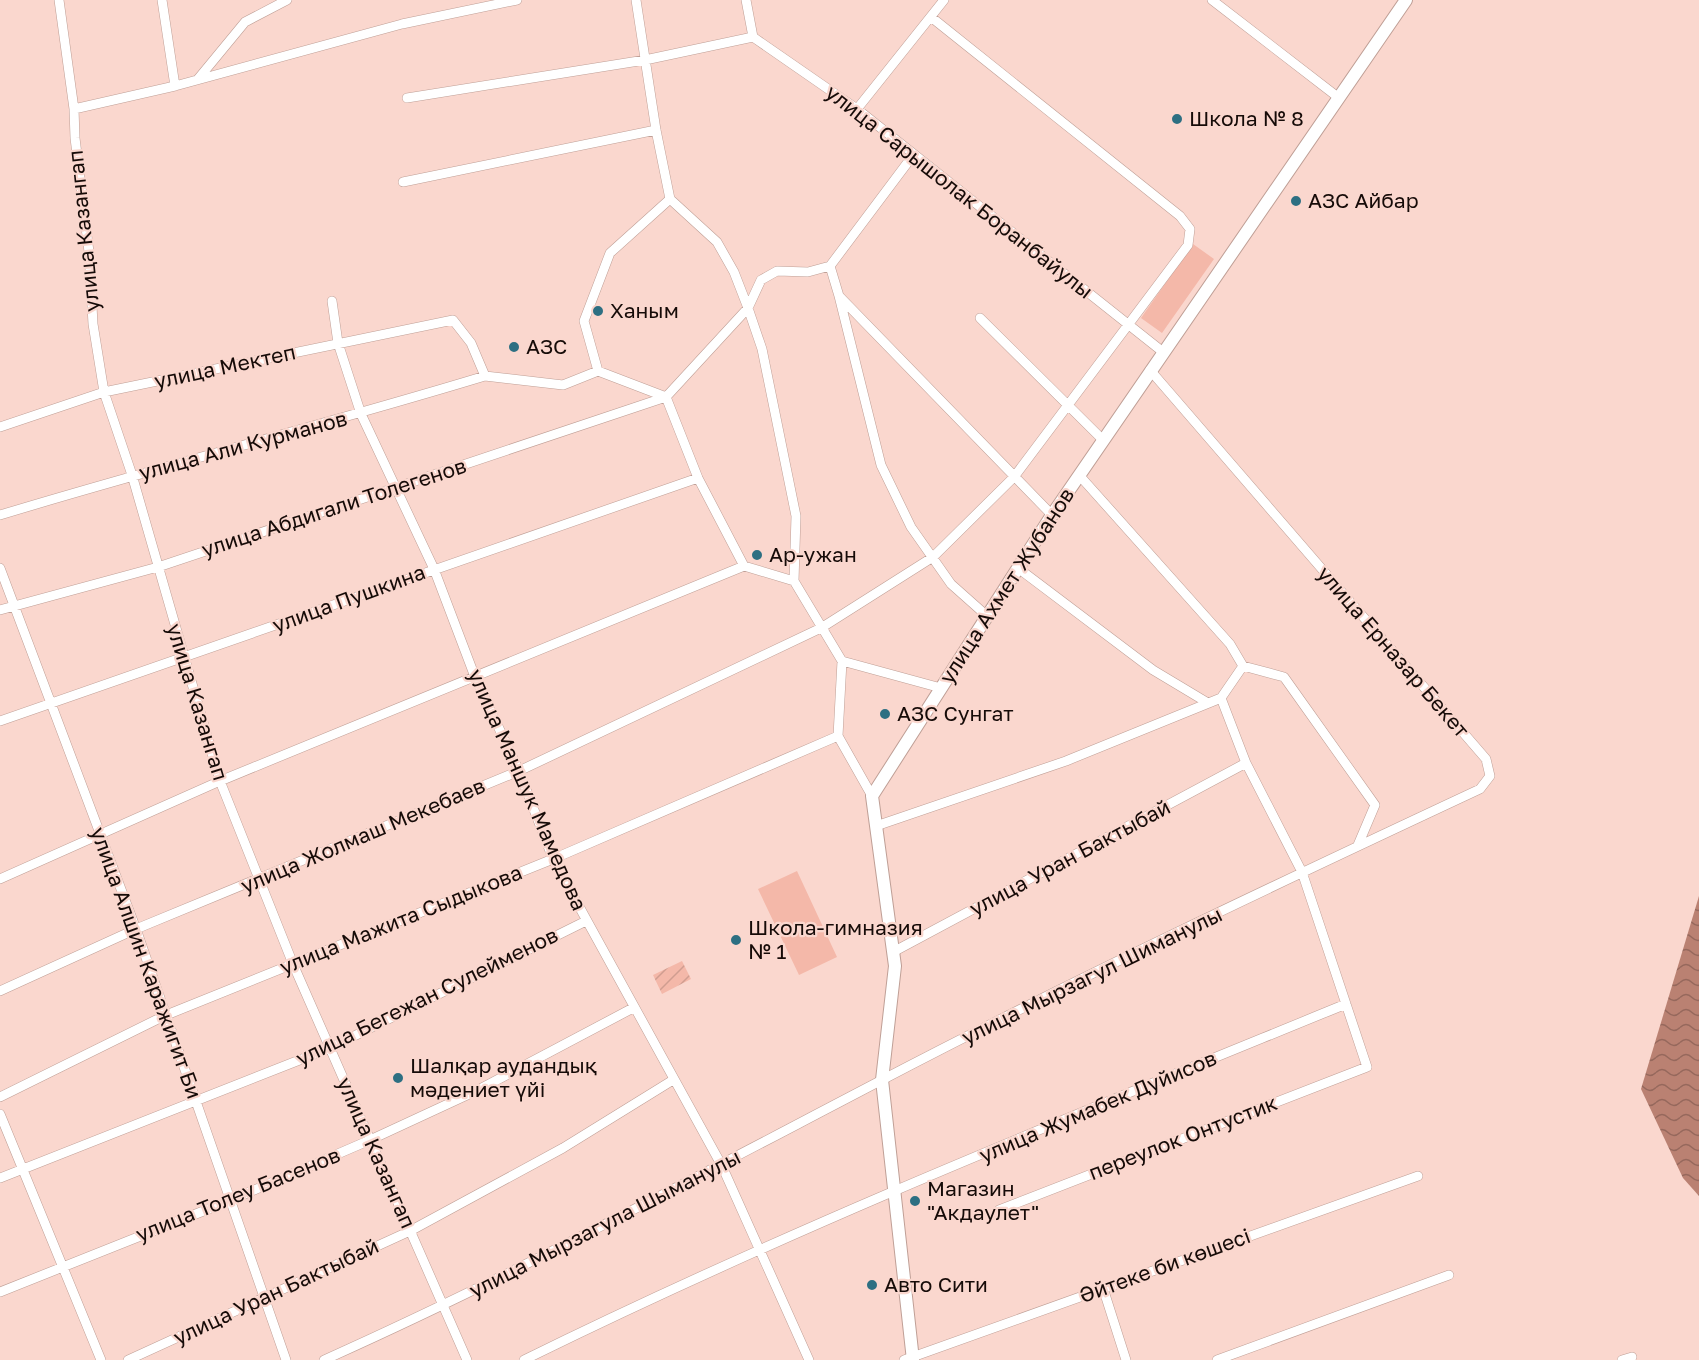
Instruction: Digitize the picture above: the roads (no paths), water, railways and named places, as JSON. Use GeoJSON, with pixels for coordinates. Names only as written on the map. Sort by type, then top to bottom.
{"type":"FeatureCollection","features":[{"type":"Feature","properties":{"kind":"main road","name":"улица Ахмет Жубанов"},"geometry":{"type":"LineString","coordinates":[[872,796],[1052,515],[1406,0]]}},
{"type":"Feature","properties":{"kind":"main road"},"geometry":{"type":"LineString","coordinates":[[872,796],[895,966],[882,1080],[910,1359]]}},
{"type":"Feature","properties":{"kind":"street","name":"улица Казангап"},"geometry":{"type":"LineString","coordinates":[[59,0],[74,109],[75,138],[89,252],[93,324],[104,392],[132,475],[220,782],[293,964],[467,1360]]}},
{"type":"Feature","properties":{"kind":"street"},"geometry":{"type":"LineString","coordinates":[[162,0],[175,86]]}},
{"type":"Feature","properties":{"kind":"street"},"geometry":{"type":"LineString","coordinates":[[198,80],[245,22],[287,0]]}},
{"type":"Feature","properties":{"kind":"street"},"geometry":{"type":"LineString","coordinates":[[74,109],[175,86],[402,24],[517,0]]}},
{"type":"Feature","properties":{"kind":"street"},"geometry":{"type":"LineString","coordinates":[[636,0],[656,130],[670,199],[717,242],[734,272],[748,308],[762,350],[795,516],[794,581],[842,661],[838,736],[872,796]]}},
{"type":"Feature","properties":{"kind":"street"},"geometry":{"type":"LineString","coordinates":[[407,98],[645,60],[753,38],[746,0]]}},
{"type":"Feature","properties":{"kind":"street"},"geometry":{"type":"LineString","coordinates":[[857,109],[944,0]]}},
{"type":"Feature","properties":{"kind":"street"},"geometry":{"type":"LineString","coordinates":[[1212,0],[1338,98]]}},
{"type":"Feature","properties":{"kind":"street","name":"улица Жолмаш Мекебаев"},"geometry":{"type":"LineString","coordinates":[[0,991],[136,929],[519,771],[821,628],[933,557],[1014,477],[1188,245],[1190,229],[1180,216],[931,16]]}},
{"type":"Feature","properties":{"kind":"street","name":"улица Сарышолак Боранбайулы"},"geometry":{"type":"LineString","coordinates":[[753,38],[857,109],[1163,352]]}},
{"type":"Feature","properties":{"kind":"street"},"geometry":{"type":"LineString","coordinates":[[403,182],[656,130]]}},
{"type":"Feature","properties":{"kind":"street"},"geometry":{"type":"LineString","coordinates":[[666,397],[748,308],[761,280],[777,271],[808,272],[830,266],[914,154]]}},
{"type":"Feature","properties":{"kind":"street"},"geometry":{"type":"LineString","coordinates":[[598,370],[584,321],[610,253],[670,199]]}},
{"type":"Feature","properties":{"kind":"street"},"geometry":{"type":"LineString","coordinates":[[830,266],[880,465],[911,527],[951,584],[987,616]]}},
{"type":"Feature","properties":{"kind":"street"},"geometry":{"type":"LineString","coordinates":[[839,296],[1052,515]]}},
{"type":"Feature","properties":{"kind":"street","name":"улица Маншук Мамедова"},"geometry":{"type":"LineString","coordinates":[[332,301],[338,344],[361,414],[434,569],[475,677],[519,771],[553,859],[722,1166],[809,1360]]}},
{"type":"Feature","properties":{"kind":"street"},"geometry":{"type":"LineString","coordinates":[[980,318],[1103,440]]}},
{"type":"Feature","properties":{"kind":"street","name":"улица Мектеп"},"geometry":{"type":"LineString","coordinates":[[0,427],[104,392],[453,321],[471,343],[485,376]]}},
{"type":"Feature","properties":{"kind":"street"},"geometry":{"type":"LineString","coordinates":[[485,376],[563,385],[598,370],[666,397],[698,478],[744,566]]}},
{"type":"Feature","properties":{"kind":"street","name":"улица Ерназар Бекет"},"geometry":{"type":"LineString","coordinates":[[1150,370],[1486,759],[1490,776],[1480,789],[1302,872]]}},
{"type":"Feature","properties":{"kind":"street","name":"улица Али Курманов"},"geometry":{"type":"LineString","coordinates":[[0,515],[132,475],[361,414],[485,376]]}},
{"type":"Feature","properties":{"kind":"street","name":"улица Абдигали Толегенов"},"geometry":{"type":"LineString","coordinates":[[0,610],[158,567],[666,397]]}},
{"type":"Feature","properties":{"kind":"street"},"geometry":{"type":"LineString","coordinates":[[1079,475],[1230,644],[1243,666],[1284,677],[1375,805],[1358,845]]}},
{"type":"Feature","properties":{"kind":"street","name":"улица Пушкина"},"geometry":{"type":"LineString","coordinates":[[0,721],[698,478]]}},
{"type":"Feature","properties":{"kind":"street"},"geometry":{"type":"LineString","coordinates":[[0,879],[220,782],[744,566],[794,581]]}},
{"type":"Feature","properties":{"kind":"street","name":"улица Алшин Каражигит Би"},"geometry":{"type":"LineString","coordinates":[[0,568],[12,605],[136,929],[164,1016],[286,1360]]}},
{"type":"Feature","properties":{"kind":"street"},"geometry":{"type":"LineString","coordinates":[[1018,568],[1153,670],[1208,703]]}},
{"type":"Feature","properties":{"kind":"street"},"geometry":{"type":"LineString","coordinates":[[842,661],[941,688]]}},
{"type":"Feature","properties":{"kind":"street"},"geometry":{"type":"LineString","coordinates":[[876,826],[1066,761],[1221,698],[1243,666]]}},
{"type":"Feature","properties":{"kind":"street"},"geometry":{"type":"LineString","coordinates":[[1221,698],[1246,763],[1302,872],[1346,1005]]}},
{"type":"Feature","properties":{"kind":"street","name":"улица Мажита Сыдыкова"},"geometry":{"type":"LineString","coordinates":[[0,1097],[164,1016],[553,859],[838,736]]}},
{"type":"Feature","properties":{"kind":"street","name":"улица Уран Бактыбай"},"geometry":{"type":"LineString","coordinates":[[894,952],[1246,763]]}},
{"type":"Feature","properties":{"kind":"street","name":"улица Мырзагул Шиманулы"},"geometry":{"type":"LineString","coordinates":[[882,1080],[1302,872]]}},
{"type":"Feature","properties":{"kind":"street","name":"улица Бегежан Сулейменов"},"geometry":{"type":"LineString","coordinates":[[0,1178],[22,1167],[330,1048],[586,921]]}},
{"type":"Feature","properties":{"kind":"street","name":"переулок Онтустик"},"geometry":{"type":"LineString","coordinates":[[999,1210],[1367,1067],[1346,1005]]}},
{"type":"Feature","properties":{"kind":"street","name":"улица Жумабек Дуйисов"},"geometry":{"type":"LineString","coordinates":[[524,1360],[631,1307],[760,1249],[1346,1005]]}},
{"type":"Feature","properties":{"kind":"street","name":"улица Толеу Басенов"},"geometry":{"type":"LineString","coordinates":[[0,1292],[62,1265],[231,1200],[370,1140],[478,1090],[633,1008]]}},
{"type":"Feature","properties":{"kind":"street","name":"улица Уран Бактыбай"},"geometry":{"type":"LineString","coordinates":[[128,1360],[410,1231],[563,1148],[673,1080]]}},
{"type":"Feature","properties":{"kind":"street","name":"улица Мырзагула Шыманулы"},"geometry":{"type":"LineString","coordinates":[[324,1360],[445,1306],[722,1166],[882,1080]]}},
{"type":"Feature","properties":{"kind":"street"},"geometry":{"type":"LineString","coordinates":[[0,1114],[101,1360]]}},
{"type":"Feature","properties":{"kind":"street","name":"Әйтеке би көшесі"},"geometry":{"type":"LineString","coordinates":[[910,1359],[1418,1176]]}},
{"type":"Feature","properties":{"kind":"street"},"geometry":{"type":"LineString","coordinates":[[1217,1360],[1449,1275]]}},
{"type":"Feature","properties":{"kind":"street"},"geometry":{"type":"LineString","coordinates":[[1103,1288],[1126,1360]]}},
{"type":"Feature","properties":{"kind":"water"},"geometry":{"type":"Polygon","coordinates":[[[1699,896],[1699,1196],[1683,1178],[1641,1089],[1699,896]]]}},
{"type":"Feature","properties":{"kind":"place","name":"Школа № 8"},"geometry":{"type":"Point","coordinates":[1177,119]}},
{"type":"Feature","properties":{"kind":"place","name":"АЗС Айбар"},"geometry":{"type":"Point","coordinates":[1296,201]}},
{"type":"Feature","properties":{"kind":"place","name":"Ханым"},"geometry":{"type":"Point","coordinates":[598,311]}},
{"type":"Feature","properties":{"kind":"place","name":"АЗС"},"geometry":{"type":"Point","coordinates":[514,347]}},
{"type":"Feature","properties":{"kind":"place","name":"Ар-ужан"},"geometry":{"type":"Point","coordinates":[757,555]}},
{"type":"Feature","properties":{"kind":"place","name":"АЗС Сунгат"},"geometry":{"type":"Point","coordinates":[885,714]}},
{"type":"Feature","properties":{"kind":"place","name":"Школа-гимназия № 1"},"geometry":{"type":"Point","coordinates":[736,940]}},
{"type":"Feature","properties":{"kind":"place","name":"Шалқар аудандық мәдениет үйі"},"geometry":{"type":"Point","coordinates":[398,1078]}},
{"type":"Feature","properties":{"kind":"place","name":"Магазин \"Акдаулет\""},"geometry":{"type":"Point","coordinates":[915,1201]}},
{"type":"Feature","properties":{"kind":"place","name":"Авто Сити"},"geometry":{"type":"Point","coordinates":[872,1285]}}]}
